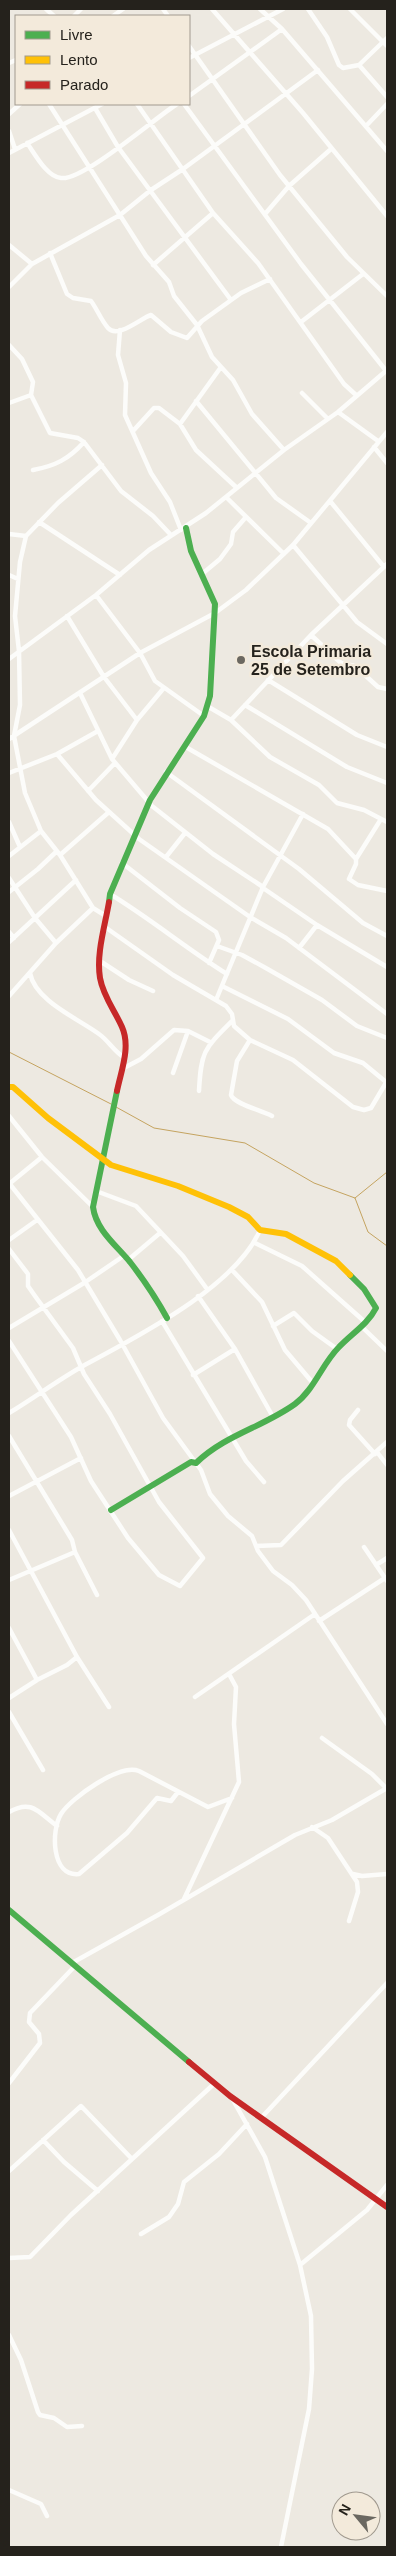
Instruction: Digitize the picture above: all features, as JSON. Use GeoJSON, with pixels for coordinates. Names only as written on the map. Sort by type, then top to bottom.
{"type":"FeatureCollection","features":[{"type":"Feature","properties":{"kind":"street"},"geometry":{"type":"LineString","coordinates":[[213,9],[233,35],[287,94],[387,216]]}},
{"type":"Feature","properties":{"kind":"street"},"geometry":{"type":"LineString","coordinates":[[260,9],[282,29],[387,151]]}},
{"type":"Feature","properties":{"kind":"street"},"geometry":{"type":"LineString","coordinates":[[190,57],[283,9]]}},
{"type":"Feature","properties":{"kind":"street"},"geometry":{"type":"LineString","coordinates":[[308,9],[330,42],[343,68],[359,65],[385,40]]}},
{"type":"Feature","properties":{"kind":"street"},"geometry":{"type":"LineString","coordinates":[[350,9],[385,40],[387,46]]}},
{"type":"Feature","properties":{"kind":"street"},"geometry":{"type":"LineString","coordinates":[[190,95],[214,80],[282,29]]}},
{"type":"Feature","properties":{"kind":"street"},"geometry":{"type":"LineString","coordinates":[[190,47],[289,186],[363,274],[387,296]]}},
{"type":"Feature","properties":{"kind":"street"},"geometry":{"type":"LineString","coordinates":[[359,65],[387,97]]}},
{"type":"Feature","properties":{"kind":"street"},"geometry":{"type":"LineString","coordinates":[[9,287],[32,264],[120,215],[151,190],[183,170],[214,145],[245,125],[318,70]]}},
{"type":"Feature","properties":{"kind":"street"},"geometry":{"type":"LineString","coordinates":[[366,126],[387,104]]}},
{"type":"Feature","properties":{"kind":"street"},"geometry":{"type":"LineString","coordinates":[[9,114],[19,105]]}},
{"type":"Feature","properties":{"kind":"street"},"geometry":{"type":"LineString","coordinates":[[50,105],[92,167],[120,215],[153,264],[169,282],[177,301],[197,325],[209,351],[233,380],[252,414],[284,450]]}},
{"type":"Feature","properties":{"kind":"street"},"geometry":{"type":"LineString","coordinates":[[9,153],[100,105]]}},
{"type":"Feature","properties":{"kind":"street"},"geometry":{"type":"LineString","coordinates":[[138,105],[213,213],[270,279],[344,384],[356,395]]}},
{"type":"Feature","properties":{"kind":"street"},"geometry":{"type":"LineString","coordinates":[[26,143],[55,176],[61,178],[70,177],[92,167],[150,122],[176,105]]}},
{"type":"Feature","properties":{"kind":"street"},"geometry":{"type":"LineString","coordinates":[[9,659],[96,596],[149,550],[171,535],[184,529],[284,450],[338,412],[387,371],[332,300],[301,264],[185,105]]}},
{"type":"Feature","properties":{"kind":"street"},"geometry":{"type":"LineString","coordinates":[[95,108],[118,147],[231,300]]}},
{"type":"Feature","properties":{"kind":"street"},"geometry":{"type":"LineString","coordinates":[[9,131],[15,149]]}},
{"type":"Feature","properties":{"kind":"street"},"geometry":{"type":"LineString","coordinates":[[265,214],[289,186],[331,149]]}},
{"type":"Feature","properties":{"kind":"street"},"geometry":{"type":"LineString","coordinates":[[153,264],[213,213]]}},
{"type":"Feature","properties":{"kind":"street"},"geometry":{"type":"LineString","coordinates":[[9,245],[32,264]]}},
{"type":"Feature","properties":{"kind":"street"},"geometry":{"type":"LineString","coordinates":[[50,253],[67,294],[73,298],[90,301],[112,331],[120,330],[149,315],[171,332],[185,338],[197,325],[231,300],[270,279]]}},
{"type":"Feature","properties":{"kind":"street"},"geometry":{"type":"LineString","coordinates":[[301,322],[332,300],[363,274]]}},
{"type":"Feature","properties":{"kind":"street"},"geometry":{"type":"LineString","coordinates":[[92,1207],[122,1069],[126,1038],[105,995],[100,978],[100,961],[110,894],[150,800],[166,772],[204,716],[211,686],[215,613],[214,597],[191,551],[184,529],[168,497],[151,474],[125,415],[126,383],[118,355],[120,330]]}},
{"type":"Feature","properties":{"kind":"street"},"geometry":{"type":"LineString","coordinates":[[9,346],[22,359],[34,382],[31,396],[50,433],[78,438],[84,442],[121,491],[153,516],[171,535]]}},
{"type":"Feature","properties":{"kind":"street"},"geometry":{"type":"LineString","coordinates":[[180,424],[221,367]]}},
{"type":"Feature","properties":{"kind":"street"},"geometry":{"type":"LineString","coordinates":[[302,394],[328,419]]}},
{"type":"Feature","properties":{"kind":"street"},"geometry":{"type":"LineString","coordinates":[[9,403],[31,396]]}},
{"type":"Feature","properties":{"kind":"street"},"geometry":{"type":"LineString","coordinates":[[196,401],[255,473],[282,502],[311,523]]}},
{"type":"Feature","properties":{"kind":"street"},"geometry":{"type":"LineString","coordinates":[[133,431],[156,407],[180,424],[196,450],[237,488]]}},
{"type":"Feature","properties":{"kind":"street"},"geometry":{"type":"LineString","coordinates":[[338,412],[378,441]]}},
{"type":"Feature","properties":{"kind":"street"},"geometry":{"type":"LineString","coordinates":[[11,737],[140,653],[215,613],[246,590],[293,545],[387,432]]}},
{"type":"Feature","properties":{"kind":"street"},"geometry":{"type":"LineString","coordinates":[[33,470],[54,466],[71,456],[84,442]]}},
{"type":"Feature","properties":{"kind":"street"},"geometry":{"type":"LineString","coordinates":[[374,447],[387,463]]}},
{"type":"Feature","properties":{"kind":"street"},"geometry":{"type":"LineString","coordinates":[[102,465],[26,536],[18,579],[15,624],[19,652],[20,705],[11,737],[27,803],[41,831],[58,853],[93,908],[106,916]]}},
{"type":"Feature","properties":{"kind":"street"},"geometry":{"type":"LineString","coordinates":[[226,497],[284,554]]}},
{"type":"Feature","properties":{"kind":"street"},"geometry":{"type":"LineString","coordinates":[[231,720],[312,634],[385,565],[330,501]]}},
{"type":"Feature","properties":{"kind":"street"},"geometry":{"type":"LineString","coordinates":[[202,574],[220,559],[231,544],[233,532],[246,517]]}},
{"type":"Feature","properties":{"kind":"street"},"geometry":{"type":"LineString","coordinates":[[39,522],[120,575]]}},
{"type":"Feature","properties":{"kind":"street"},"geometry":{"type":"LineString","coordinates":[[9,534],[26,536]]}},
{"type":"Feature","properties":{"kind":"street"},"geometry":{"type":"LineString","coordinates":[[293,545],[318,572],[342,605],[370,633],[387,644]]}},
{"type":"Feature","properties":{"kind":"street"},"geometry":{"type":"LineString","coordinates":[[9,575],[18,579]]}},
{"type":"Feature","properties":{"kind":"street"},"geometry":{"type":"LineString","coordinates":[[96,596],[140,653],[150,675],[164,689],[204,716]]}},
{"type":"Feature","properties":{"kind":"street"},"geometry":{"type":"LineString","coordinates":[[67,616],[104,677],[138,720]]}},
{"type":"Feature","properties":{"kind":"street"},"geometry":{"type":"LineString","coordinates":[[312,634],[341,663],[355,666],[378,687],[387,690]]}},
{"type":"Feature","properties":{"kind":"street"},"geometry":{"type":"LineString","coordinates":[[268,680],[357,735],[387,748]]}},
{"type":"Feature","properties":{"kind":"street"},"geometry":{"type":"LineString","coordinates":[[88,791],[113,761],[138,720],[164,689]]}},
{"type":"Feature","properties":{"kind":"street"},"geometry":{"type":"LineString","coordinates":[[80,693],[113,761],[128,780],[150,800],[152,806],[185,833],[317,926],[387,967]]}},
{"type":"Feature","properties":{"kind":"street"},"geometry":{"type":"LineString","coordinates":[[245,705],[347,767],[387,783]]}},
{"type":"Feature","properties":{"kind":"street"},"geometry":{"type":"LineString","coordinates":[[207,706],[231,720],[270,757],[319,785],[338,803],[364,810],[387,822]]}},
{"type":"Feature","properties":{"kind":"street"},"geometry":{"type":"LineString","coordinates":[[9,773],[57,754],[98,730]]}},
{"type":"Feature","properties":{"kind":"street"},"geometry":{"type":"LineString","coordinates":[[184,746],[303,814],[334,834],[356,859]]}},
{"type":"Feature","properties":{"kind":"street"},"geometry":{"type":"LineString","coordinates":[[57,754],[88,791],[134,835],[250,917],[300,948],[387,1014]]}},
{"type":"Feature","properties":{"kind":"street"},"geometry":{"type":"LineString","coordinates":[[166,772],[299,869],[363,922],[387,936]]}},
{"type":"Feature","properties":{"kind":"street"},"geometry":{"type":"LineString","coordinates":[[9,892],[109,812]]}},
{"type":"Feature","properties":{"kind":"street"},"geometry":{"type":"LineString","coordinates":[[216,1000],[263,887],[303,814]]}},
{"type":"Feature","properties":{"kind":"street"},"geometry":{"type":"LineString","coordinates":[[381,819],[356,859],[356,864],[349,879],[350,881],[387,892]]}},
{"type":"Feature","properties":{"kind":"street"},"geometry":{"type":"LineString","coordinates":[[9,822],[20,847]]}},
{"type":"Feature","properties":{"kind":"street"},"geometry":{"type":"LineString","coordinates":[[9,856],[41,831]]}},
{"type":"Feature","properties":{"kind":"street"},"geometry":{"type":"LineString","coordinates":[[166,857],[185,833]]}},
{"type":"Feature","properties":{"kind":"street"},"geometry":{"type":"LineString","coordinates":[[122,863],[180,908],[216,932],[219,936],[217,946],[209,962]]}},
{"type":"Feature","properties":{"kind":"street"},"geometry":{"type":"LineString","coordinates":[[9,878],[35,918],[56,943]]}},
{"type":"Feature","properties":{"kind":"street"},"geometry":{"type":"LineString","coordinates":[[9,942],[76,880]]}},
{"type":"Feature","properties":{"kind":"street"},"geometry":{"type":"LineString","coordinates":[[110,894],[145,915],[227,974]]}},
{"type":"Feature","properties":{"kind":"street"},"geometry":{"type":"LineString","coordinates":[[9,996],[56,943],[93,908]]}},
{"type":"Feature","properties":{"kind":"street"},"geometry":{"type":"LineString","coordinates":[[300,948],[317,926]]}},
{"type":"Feature","properties":{"kind":"street"},"geometry":{"type":"LineString","coordinates":[[105,927],[173,975],[230,1010],[232,1021],[250,1040],[286,1055],[358,1109],[371,1108],[386,1082],[363,1063],[334,1053],[288,1019],[222,986]]}},
{"type":"Feature","properties":{"kind":"street"},"geometry":{"type":"LineString","coordinates":[[9,932],[14,938]]}},
{"type":"Feature","properties":{"kind":"street"},"geometry":{"type":"LineString","coordinates":[[217,946],[236,954],[322,1000],[357,1026],[387,1038]]}},
{"type":"Feature","properties":{"kind":"street"},"geometry":{"type":"LineString","coordinates":[[100,961],[129,980],[153,992]]}},
{"type":"Feature","properties":{"kind":"street"},"geometry":{"type":"LineString","coordinates":[[30,973],[33,983],[48,999],[98,1033],[115,1052],[124,1058]]}},
{"type":"Feature","properties":{"kind":"street"},"geometry":{"type":"LineString","coordinates":[[199,1091],[202,1057],[210,1042],[232,1021]]}},
{"type":"Feature","properties":{"kind":"street"},"geometry":{"type":"LineString","coordinates":[[122,1069],[141,1060],[174,1030],[188,1031],[210,1042]]}},
{"type":"Feature","properties":{"kind":"street"},"geometry":{"type":"LineString","coordinates":[[173,1073],[188,1031]]}},
{"type":"Feature","properties":{"kind":"street"},"geometry":{"type":"LineString","coordinates":[[250,1040],[237,1061],[231,1095],[237,1102],[254,1107],[272,1116]]}},
{"type":"Feature","properties":{"kind":"street"},"geometry":{"type":"LineString","coordinates":[[9,1087],[13,1087],[48,1118],[110,1165],[178,1186],[235,1210],[248,1218],[260,1230],[286,1234],[342,1265],[375,1304],[376,1310],[337,1349],[301,1399],[273,1417],[206,1453],[196,1463]]}},
{"type":"Feature","properties":{"kind":"street"},"geometry":{"type":"LineString","coordinates":[[9,1116],[42,1157],[92,1207],[101,1227],[126,1258],[165,1320],[192,1375],[217,1410],[250,1467],[264,1482]]}},
{"type":"Feature","properties":{"kind":"street"},"geometry":{"type":"LineString","coordinates":[[42,1157],[9,1184],[78,1270],[84,1283],[110,1321],[163,1418],[196,1463],[210,1494],[228,1516],[252,1536],[268,1565],[292,1584],[315,1614],[387,1723]]}},
{"type":"Feature","properties":{"kind":"street"},"geometry":{"type":"LineString","coordinates":[[96,1191],[136,1206],[183,1256],[208,1289]]}},
{"type":"Feature","properties":{"kind":"street"},"geometry":{"type":"LineString","coordinates":[[9,1240],[37,1220]]}},
{"type":"Feature","properties":{"kind":"street"},"geometry":{"type":"LineString","coordinates":[[9,1413],[82,1367],[123,1346],[165,1320],[208,1289],[232,1270],[255,1243],[260,1230]]}},
{"type":"Feature","properties":{"kind":"street"},"geometry":{"type":"LineString","coordinates":[[9,1328],[126,1258],[160,1233]]}},
{"type":"Feature","properties":{"kind":"street"},"geometry":{"type":"LineString","coordinates":[[255,1243],[302,1266],[363,1324],[387,1352]]}},
{"type":"Feature","properties":{"kind":"street"},"geometry":{"type":"LineString","coordinates":[[9,1249],[28,1274],[28,1286],[44,1307],[82,1367],[84,1374],[110,1414],[170,1519],[203,1558],[180,1586],[161,1578],[128,1538],[91,1481],[71,1437],[40,1393],[9,1341]]}},
{"type":"Feature","properties":{"kind":"street"},"geometry":{"type":"LineString","coordinates":[[232,1270],[262,1302],[285,1350],[312,1382]]}},
{"type":"Feature","properties":{"kind":"street"},"geometry":{"type":"LineString","coordinates":[[198,1296],[235,1350],[273,1417]]}},
{"type":"Feature","properties":{"kind":"street"},"geometry":{"type":"LineString","coordinates":[[273,1326],[294,1313],[312,1331],[337,1349]]}},
{"type":"Feature","properties":{"kind":"street"},"geometry":{"type":"LineString","coordinates":[[192,1375],[235,1350]]}},
{"type":"Feature","properties":{"kind":"street"},"geometry":{"type":"LineString","coordinates":[[358,1410],[350,1420],[349,1425],[387,1465]]}},
{"type":"Feature","properties":{"kind":"street"},"geometry":{"type":"LineString","coordinates":[[9,1436],[72,1540],[75,1552],[97,1595]]}},
{"type":"Feature","properties":{"kind":"street"},"geometry":{"type":"LineString","coordinates":[[256,1546],[280,1545],[343,1481],[387,1442]]}},
{"type":"Feature","properties":{"kind":"street"},"geometry":{"type":"LineString","coordinates":[[9,1496],[81,1458]]}},
{"type":"Feature","properties":{"kind":"street"},"geometry":{"type":"LineString","coordinates":[[111,1510],[191,1462],[196,1463]]}},
{"type":"Feature","properties":{"kind":"street"},"geometry":{"type":"LineString","coordinates":[[9,1530],[77,1657],[109,1707]]}},
{"type":"Feature","properties":{"kind":"street"},"geometry":{"type":"LineString","coordinates":[[319,1621],[386,1579],[364,1547]]}},
{"type":"Feature","properties":{"kind":"street"},"geometry":{"type":"LineString","coordinates":[[9,1580],[75,1552]]}},
{"type":"Feature","properties":{"kind":"street"},"geometry":{"type":"LineString","coordinates":[[376,1565],[387,1558]]}},
{"type":"Feature","properties":{"kind":"street"},"geometry":{"type":"LineString","coordinates":[[195,1697],[315,1614]]}},
{"type":"Feature","properties":{"kind":"street"},"geometry":{"type":"LineString","coordinates":[[9,1628],[37,1680]]}},
{"type":"Feature","properties":{"kind":"street"},"geometry":{"type":"LineString","coordinates":[[9,1698],[37,1680],[62,1668],[77,1657]]}},
{"type":"Feature","properties":{"kind":"street"},"geometry":{"type":"LineString","coordinates":[[183,1901],[232,1798],[239,1777],[234,1724],[236,1682],[229,1674]]}},
{"type":"Feature","properties":{"kind":"street"},"geometry":{"type":"LineString","coordinates":[[9,1712],[43,1770]]}},
{"type":"Feature","properties":{"kind":"street"},"geometry":{"type":"LineString","coordinates":[[9,2083],[40,2043],[39,2034],[29,2022],[30,2013],[73,1964],[312,1827],[332,1820],[387,1789],[372,1774],[322,1738]]}},
{"type":"Feature","properties":{"kind":"street"},"geometry":{"type":"LineString","coordinates":[[178,1792],[172,1801],[160,1796],[157,1798],[133,1828],[78,1874],[68,1871],[59,1862],[55,1850],[57,1826],[62,1813],[97,1783],[128,1769],[139,1771],[208,1807],[232,1798]]}},
{"type":"Feature","properties":{"kind":"street"},"geometry":{"type":"LineString","coordinates":[[9,1812],[19,1806],[30,1806],[57,1826]]}},
{"type":"Feature","properties":{"kind":"street"},"geometry":{"type":"LineString","coordinates":[[312,1827],[328,1838],[353,1874],[358,1892],[349,1921]]}},
{"type":"Feature","properties":{"kind":"street"},"geometry":{"type":"LineString","coordinates":[[353,1874],[362,1876],[387,1874]]}},
{"type":"Feature","properties":{"kind":"street"},"geometry":{"type":"LineString","coordinates":[[9,1910],[230,2096],[387,2207]]}},
{"type":"Feature","properties":{"kind":"street"},"geometry":{"type":"LineString","coordinates":[[262,2117],[387,1983]]}},
{"type":"Feature","properties":{"kind":"street"},"geometry":{"type":"LineString","coordinates":[[9,2258],[30,2257],[132,2159],[215,2083]]}},
{"type":"Feature","properties":{"kind":"street"},"geometry":{"type":"LineString","coordinates":[[230,2096],[265,2156],[300,2265],[310,2310],[312,2369],[304,2440],[281,2547]]}},
{"type":"Feature","properties":{"kind":"street"},"geometry":{"type":"LineString","coordinates":[[9,2171],[81,2106],[132,2159]]}},
{"type":"Feature","properties":{"kind":"street"},"geometry":{"type":"LineString","coordinates":[[141,2234],[168,2217],[178,2204],[184,2182],[228,2146],[247,2124]]}},
{"type":"Feature","properties":{"kind":"street"},"geometry":{"type":"LineString","coordinates":[[43,2140],[98,2191]]}},
{"type":"Feature","properties":{"kind":"street"},"geometry":{"type":"LineString","coordinates":[[300,2265],[357,2219],[387,2185]]}},
{"type":"Feature","properties":{"kind":"street"},"geometry":{"type":"LineString","coordinates":[[9,2335],[21,2360],[40,2415],[54,2418],[67,2428],[82,2426]]}},
{"type":"Feature","properties":{"kind":"street"},"geometry":{"type":"LineString","coordinates":[[9,2490],[41,2504],[47,2516]]}},
{"type":"Feature","properties":{"kind":"waterway"},"geometry":{"type":"LineString","coordinates":[[9,1052],[111,1104]]}},
{"type":"Feature","properties":{"kind":"waterway"},"geometry":{"type":"LineString","coordinates":[[116,1107],[154,1128],[245,1143],[314,1183],[355,1198],[368,1232],[387,1246]]}},
{"type":"Feature","properties":{"kind":"waterway"},"geometry":{"type":"LineString","coordinates":[[355,1198],[387,1172]]}},
{"type":"Feature","properties":{"kind":"traffic: fast"},"geometry":{"type":"LineString","coordinates":[[109,902],[110,894],[150,800],[204,716],[210,696],[215,604],[191,551],[186,528]]}},
{"type":"Feature","properties":{"kind":"traffic: fast"},"geometry":{"type":"LineString","coordinates":[[117,1091],[93,1207],[102,1230],[130,1262],[167,1318]]}},
{"type":"Feature","properties":{"kind":"traffic: fast"},"geometry":{"type":"LineString","coordinates":[[111,1510],[191,1462],[196,1463],[219,1445],[283,1412],[302,1398],[333,1354],[364,1324],[376,1308],[364,1289],[350,1275]]}},
{"type":"Feature","properties":{"kind":"traffic: fast"},"geometry":{"type":"LineString","coordinates":[[9,1910],[189,2062]]}},
{"type":"Feature","properties":{"kind":"traffic: slow"},"geometry":{"type":"LineString","coordinates":[[9,1087],[13,1087],[48,1118],[111,1165],[178,1186],[229,1207],[248,1217],[260,1230],[286,1234],[336,1261],[350,1275]]}},
{"type":"Feature","properties":{"kind":"traffic: jam"},"geometry":{"type":"LineString","coordinates":[[109,902],[100,950],[99,969],[104,991],[125,1035],[124,1059],[117,1091]]}},
{"type":"Feature","properties":{"kind":"traffic: jam"},"geometry":{"type":"LineString","coordinates":[[189,2062],[230,2096],[387,2207]]}},
{"type":"Feature","properties":{"kind":"place","name":"Escola Primaria 25 de Setembro"},"geometry":{"type":"Point","coordinates":[241,660]}}]}
